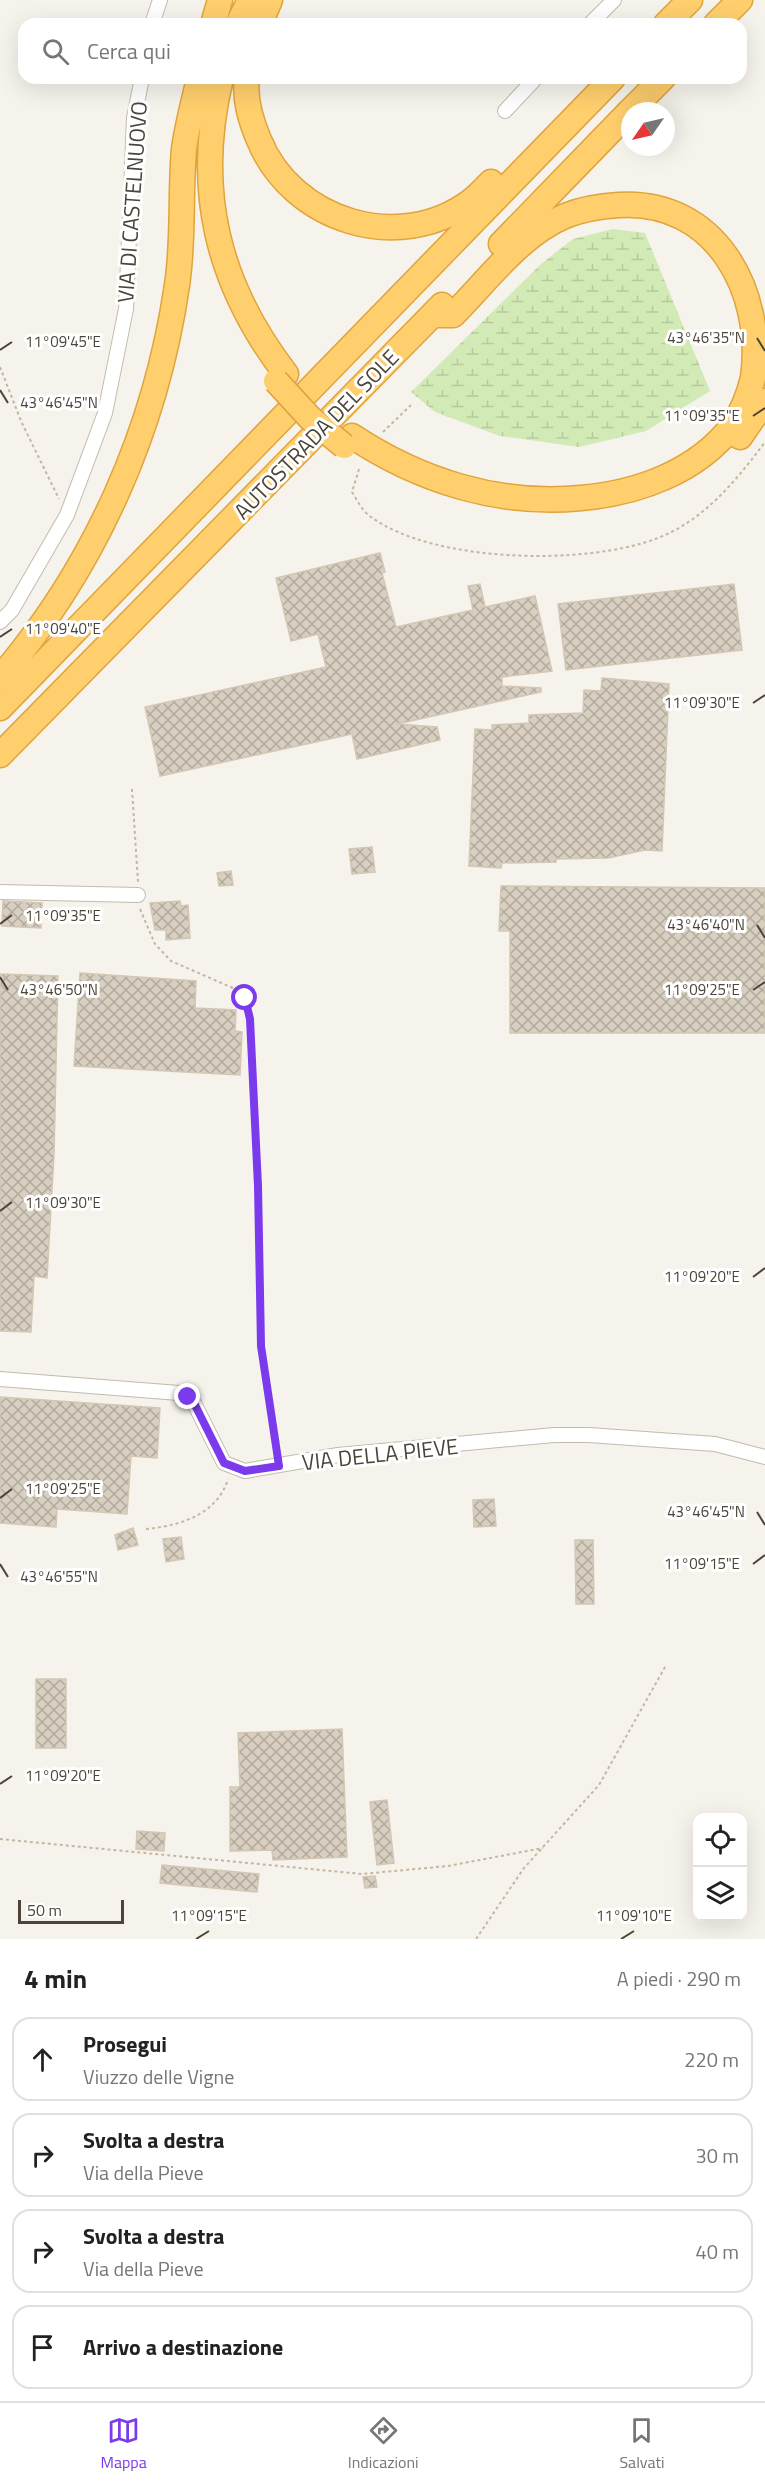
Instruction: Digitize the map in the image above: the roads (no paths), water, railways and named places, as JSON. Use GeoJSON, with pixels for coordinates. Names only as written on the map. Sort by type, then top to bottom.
{"type":"FeatureCollection","features":[{"type":"Feature","properties":{"kind":"highway"},"geometry":{"type":"LineString","coordinates":[[215,18],[220,0]]}},
{"type":"Feature","properties":{"kind":"highway"},"geometry":{"type":"LineString","coordinates":[[241,18],[250,0]]}},
{"type":"Feature","properties":{"kind":"highway"},"geometry":{"type":"LineString","coordinates":[[262,18],[270,0]]}},
{"type":"Feature","properties":{"kind":"highway"},"geometry":{"type":"LineString","coordinates":[[672,18],[690,0]]}},
{"type":"Feature","properties":{"kind":"highway"},"geometry":{"type":"LineString","coordinates":[[722,18],[740,0]]}},
{"type":"Feature","properties":{"kind":"highway"},"geometry":{"type":"LineString","coordinates":[[0,678],[62,596],[103,525],[136,447],[154,393],[178,284],[183,220],[184,148],[198,84]]}},
{"type":"Feature","properties":{"kind":"highway"},"geometry":{"type":"LineString","coordinates":[[220,84],[211,129],[208,166],[223,256],[248,318],[281,377]]}},
{"type":"Feature","properties":{"kind":"highway"},"geometry":{"type":"LineString","coordinates":[[247,84],[250,119],[274,171],[313,206],[341,220],[371,226],[396,227],[439,218],[471,202],[527,147],[548,145]]}},
{"type":"Feature","properties":{"kind":"highway","name":"AUTOSTRADA DEL SOLE"},"geometry":{"type":"LineString","coordinates":[[0,708],[607,84]]}},
{"type":"Feature","properties":{"kind":"highway","name":"AUTOSTRADA DEL SOLE"},"geometry":{"type":"LineString","coordinates":[[639,102],[657,84]]}},
{"type":"Feature","properties":{"kind":"highway"},"geometry":{"type":"LineString","coordinates":[[194,106],[196,191],[211,261],[234,318],[252,350],[317,407],[367,462],[401,480],[459,501],[522,512],[593,511],[653,497],[700,471],[730,448],[751,423],[765,401]]}},
{"type":"Feature","properties":{"kind":"highway","name":"AUTOSTRADA DEL SOLE"},"geometry":{"type":"LineString","coordinates":[[0,755],[621,120]]}},
{"type":"Feature","properties":{"kind":"highway"},"geometry":{"type":"LineString","coordinates":[[348,441],[438,481],[468,490],[524,498],[560,500],[633,490],[676,472],[706,453],[733,425],[749,394],[758,358],[759,326],[752,297],[738,267],[723,247],[708,232],[683,216],[660,208],[634,204],[599,206],[555,220],[534,234],[453,315],[432,315]]}},
{"type":"Feature","properties":{"kind":"street"},"geometry":{"type":"LineString","coordinates":[[154,18],[160,0]]}},
{"type":"Feature","properties":{"kind":"street"},"geometry":{"type":"LineString","coordinates":[[596,18],[614,0]]}},
{"type":"Feature","properties":{"kind":"street","name":"VIA DI CASTELNUOVO"},"geometry":{"type":"LineString","coordinates":[[0,622],[12,610],[67,515],[105,413],[126,309],[134,118],[141,84]]}},
{"type":"Feature","properties":{"kind":"street"},"geometry":{"type":"LineString","coordinates":[[505,111],[530,84]]}},
{"type":"Feature","properties":{"kind":"street"},"geometry":{"type":"LineString","coordinates":[[0,891],[138,895]]}},
{"type":"Feature","properties":{"kind":"street","name":"VIA DELLA PIEVE"},"geometry":{"type":"LineString","coordinates":[[0,1379],[179,1393],[188,1397],[195,1405],[224,1463],[245,1471],[338,1455],[578,1435],[715,1444],[765,1457]]}}]}
